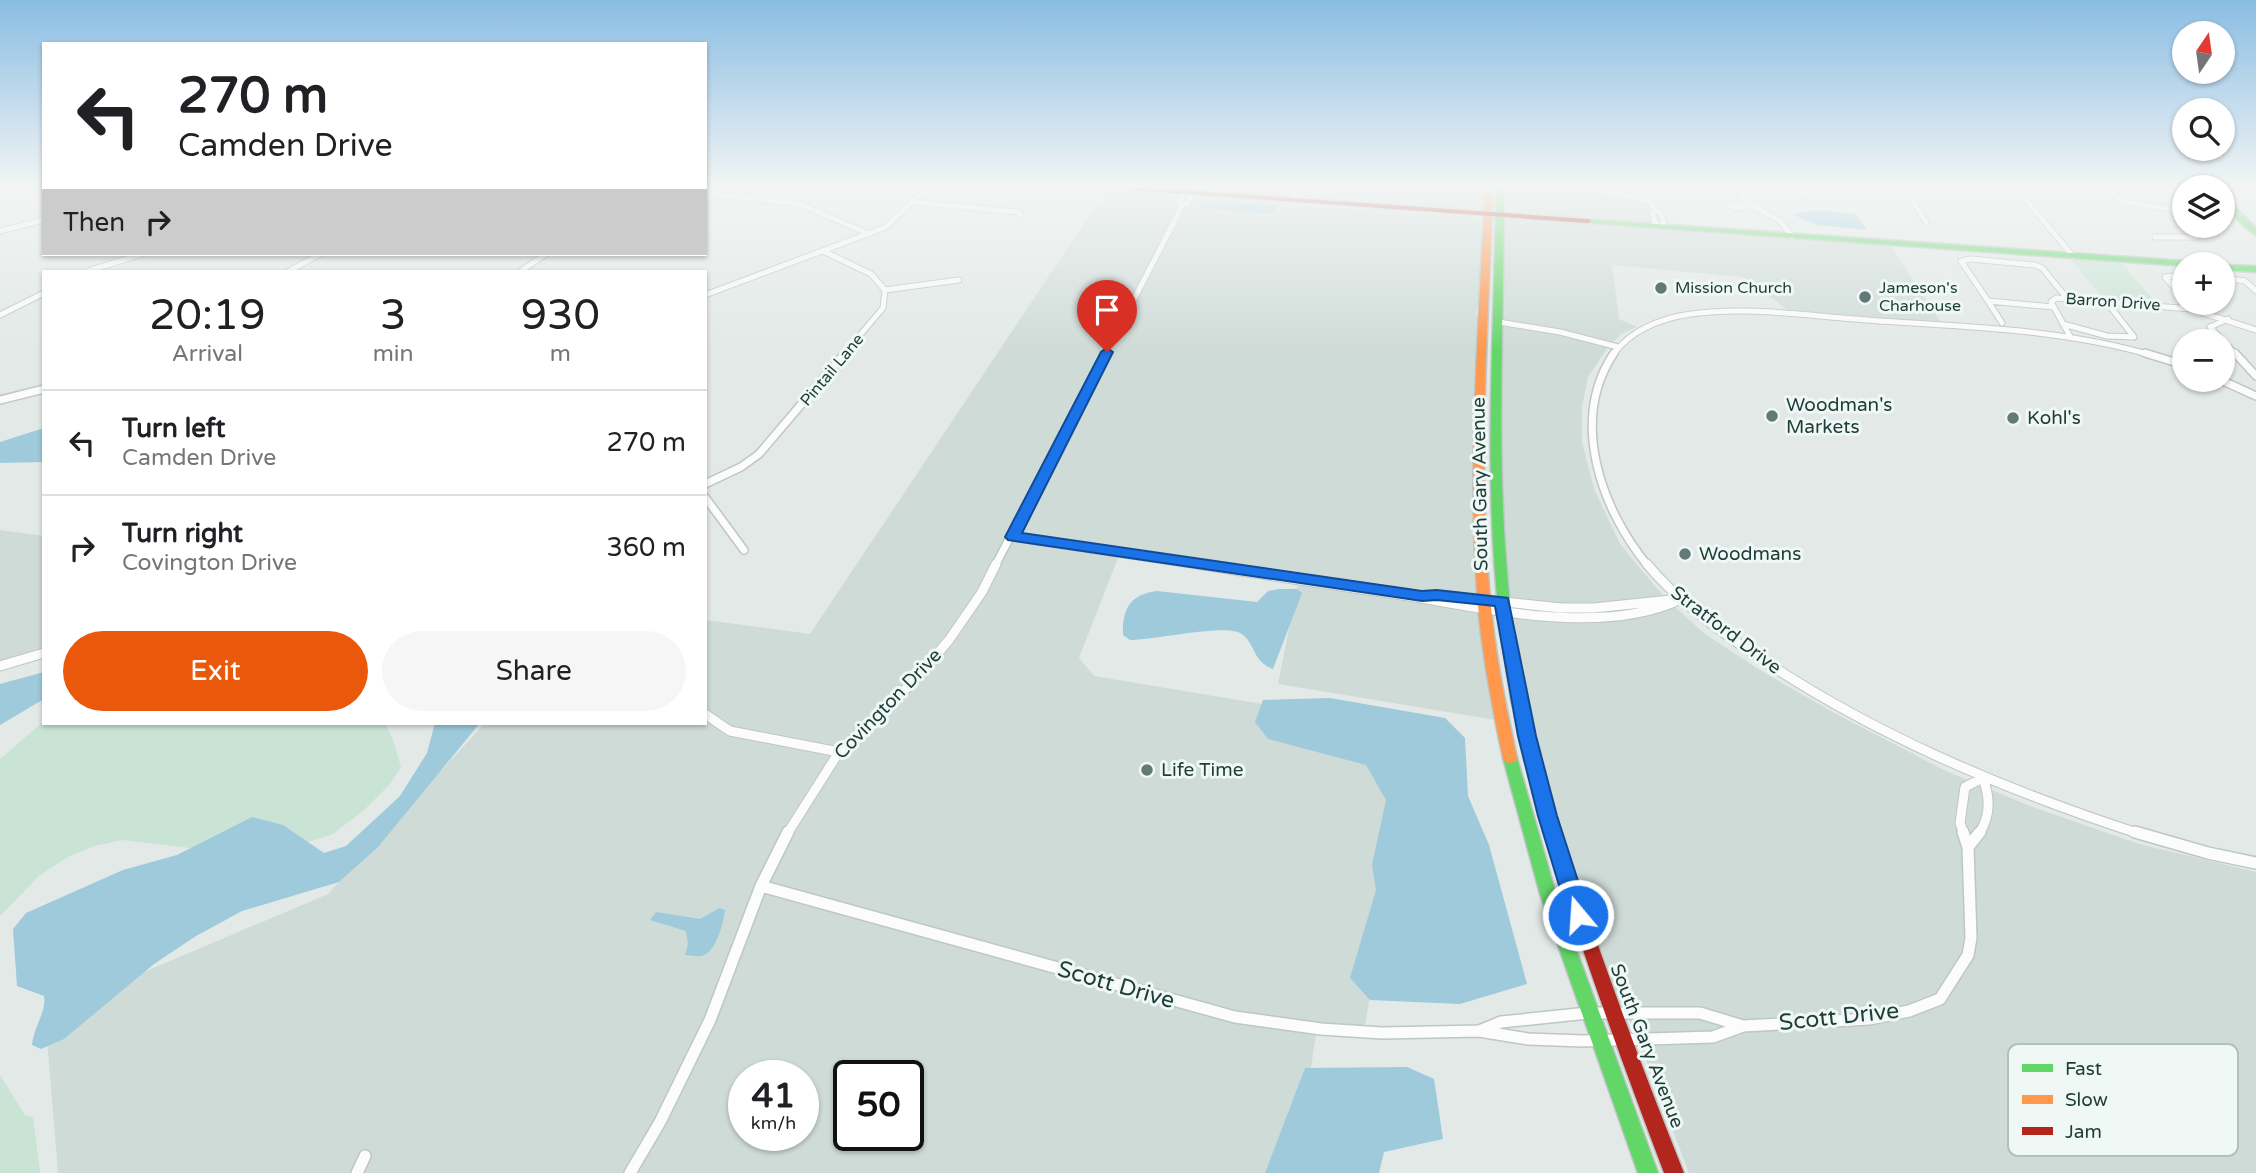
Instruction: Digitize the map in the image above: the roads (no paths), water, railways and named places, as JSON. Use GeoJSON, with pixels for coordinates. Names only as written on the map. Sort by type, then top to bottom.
{"type":"FeatureCollection","features":[{"type":"Feature","properties":{"kind":"main road","name":"South Gary Avenue"},"geometry":{"type":"LineString","coordinates":[[1493,243],[1480,508],[1484,604],[1501,709],[1519,790],[1552,906],[1588,1013],[1648,1173]]}},
{"type":"Feature","properties":{"kind":"main road","name":"South Gary Avenue"},"geometry":{"type":"LineString","coordinates":[[1495,243],[1499,324],[1497,520],[1503,606],[1518,695],[1544,804],[1612,1013],[1674,1173]]}},
{"type":"Feature","properties":{"kind":"main road"},"geometry":{"type":"LineString","coordinates":[[1887,243],[2172,263]]}},
{"type":"Feature","properties":{"kind":"main road"},"geometry":{"type":"LineString","coordinates":[[2235,268],[2256,269]]}},
{"type":"Feature","properties":{"kind":"street"},"geometry":{"type":"LineString","coordinates":[[707,294],[845,243]]}},
{"type":"Feature","properties":{"kind":"street","name":"Covington Drive"},"geometry":{"type":"LineString","coordinates":[[630,1173],[660,1122],[710,1020],[761,886],[795,819],[839,752],[912,683],[949,640],[982,592],[1013,537],[1162,243]]}},
{"type":"Feature","properties":{"kind":"street"},"geometry":{"type":"LineString","coordinates":[[2062,243],[2073,256]]}},
{"type":"Feature","properties":{"kind":"street"},"geometry":{"type":"LineString","coordinates":[[823,251],[871,274],[885,290],[959,279]]}},
{"type":"Feature","properties":{"kind":"street"},"geometry":{"type":"LineString","coordinates":[[92,270],[136,256]]}},
{"type":"Feature","properties":{"kind":"street"},"geometry":{"type":"LineString","coordinates":[[291,270],[315,256]]}},
{"type":"Feature","properties":{"kind":"street"},"geometry":{"type":"LineString","coordinates":[[522,270],[543,256]]}},
{"type":"Feature","properties":{"kind":"street"},"geometry":{"type":"LineString","coordinates":[[2002,323],[1963,260],[2035,265],[2042,268],[2066,297]]}},
{"type":"Feature","properties":{"kind":"street"},"geometry":{"type":"LineString","coordinates":[[2172,276],[2165,276],[2172,284]]}},
{"type":"Feature","properties":{"kind":"street"},"geometry":{"type":"LineString","coordinates":[[2235,280],[2245,281],[2256,290]]}},
{"type":"Feature","properties":{"kind":"street","name":"Pintail Lane"},"geometry":{"type":"LineString","coordinates":[[707,483],[741,467],[769,445],[880,312],[885,302],[885,290]]}},
{"type":"Feature","properties":{"kind":"street"},"geometry":{"type":"LineString","coordinates":[[0,315],[42,294]]}},
{"type":"Feature","properties":{"kind":"street","name":"Barron Drive"},"geometry":{"type":"LineString","coordinates":[[2071,338],[2053,307],[2052,300],[2066,297],[2172,305]]}},
{"type":"Feature","properties":{"kind":"street"},"geometry":{"type":"LineString","coordinates":[[2063,324],[2082,327],[2107,336],[2134,337],[2105,300]]}},
{"type":"Feature","properties":{"kind":"street"},"geometry":{"type":"LineString","coordinates":[[1988,301],[2053,307]]}},
{"type":"Feature","properties":{"kind":"street","name":"Stratford Drive"},"geometry":{"type":"LineString","coordinates":[[2172,362],[2128,349],[2071,338],[1798,314],[1727,312],[1676,319],[1641,329],[1616,349],[1601,376],[1592,404],[1593,441],[1601,479],[1614,514],[1630,542],[1681,599],[1794,681],[1894,737],[1983,778],[2105,822],[2192,849],[2256,863]]}},
{"type":"Feature","properties":{"kind":"street","name":"Barron Drive"},"geometry":{"type":"LineString","coordinates":[[2214,315],[2256,330]]}},
{"type":"Feature","properties":{"kind":"street"},"geometry":{"type":"LineString","coordinates":[[2228,320],[2210,327],[2256,376]]}},
{"type":"Feature","properties":{"kind":"street"},"geometry":{"type":"LineString","coordinates":[[1499,324],[1616,349]]}},
{"type":"Feature","properties":{"kind":"street"},"geometry":{"type":"LineString","coordinates":[[2235,386],[2256,396]]}},
{"type":"Feature","properties":{"kind":"street"},"geometry":{"type":"LineString","coordinates":[[0,400],[42,390]]}},
{"type":"Feature","properties":{"kind":"street"},"geometry":{"type":"LineString","coordinates":[[707,500],[744,550]]}},
{"type":"Feature","properties":{"kind":"street"},"geometry":{"type":"LineString","coordinates":[[1013,537],[1422,596],[1439,602],[1484,604],[1573,616],[1626,614],[1668,608],[1681,599]]}},
{"type":"Feature","properties":{"kind":"street"},"geometry":{"type":"LineString","coordinates":[[0,666],[42,654]]}},
{"type":"Feature","properties":{"kind":"street"},"geometry":{"type":"LineString","coordinates":[[707,715],[730,731],[839,752]]}},
{"type":"Feature","properties":{"kind":"street"},"geometry":{"type":"LineString","coordinates":[[1968,847],[1984,831],[1990,797],[1983,778]]}},
{"type":"Feature","properties":{"kind":"street","name":"Scott Drive"},"geometry":{"type":"LineString","coordinates":[[761,886],[1235,1017],[1321,1030],[1382,1033],[1479,1031],[1528,1039],[1623,1042],[1713,1037],[1743,1026],[1888,1017],[1940,999],[1962,969],[1970,947],[1968,847],[1960,823],[1965,787],[1983,778]]}},
{"type":"Feature","properties":{"kind":"street","name":"Scott Drive"},"geometry":{"type":"LineString","coordinates":[[1479,1031],[1501,1022],[1588,1013],[1700,1013],[1743,1026]]}},
{"type":"Feature","properties":{"kind":"street"},"geometry":{"type":"LineString","coordinates":[[357,1173],[365,1156]]}},
{"type":"Feature","properties":{"kind":"water"},"geometry":{"type":"Polygon","coordinates":[[[42,429],[42,462],[0,463],[0,442],[42,429]]]}},
{"type":"Feature","properties":{"kind":"water"},"geometry":{"type":"Polygon","coordinates":[[[1297,589],[1302,593],[1273,669],[1261,661],[1249,641],[1240,633],[1219,630],[1130,640],[1123,635],[1126,610],[1141,595],[1157,591],[1257,602],[1268,591],[1297,589]]]}},
{"type":"Feature","properties":{"kind":"water"},"geometry":{"type":"Polygon","coordinates":[[[42,673],[42,700],[0,725],[0,684],[42,673]]]}},
{"type":"Feature","properties":{"kind":"water"},"geometry":{"type":"Polygon","coordinates":[[[1330,698],[1445,718],[1465,738],[1468,796],[1489,845],[1527,984],[1460,1004],[1370,1000],[1350,978],[1376,890],[1372,865],[1386,800],[1366,765],[1268,739],[1255,722],[1263,700],[1330,698]]]}},
{"type":"Feature","properties":{"kind":"water"},"geometry":{"type":"Polygon","coordinates":[[[434,725],[478,725],[378,847],[339,882],[242,911],[196,936],[154,964],[64,1039],[41,1049],[32,1045],[42,1013],[44,996],[17,986],[13,929],[26,913],[123,870],[177,855],[252,817],[283,825],[324,853],[346,846],[400,796],[427,753],[434,725]]]}},
{"type":"Feature","properties":{"kind":"water"},"geometry":{"type":"Polygon","coordinates":[[[719,908],[725,910],[718,936],[707,954],[702,956],[685,955],[688,944],[686,931],[650,920],[656,912],[700,919],[719,908]]]}},
{"type":"Feature","properties":{"kind":"water"},"geometry":{"type":"Polygon","coordinates":[[[1407,1067],[1434,1079],[1443,1139],[1384,1152],[1379,1173],[1265,1173],[1305,1068],[1407,1067]]]}},
{"type":"Feature","properties":{"kind":"place","name":"Mission Church"},"geometry":{"type":"Point","coordinates":[1661,288]}},
{"type":"Feature","properties":{"kind":"place","name":"Jameson's Charhouse"},"geometry":{"type":"Point","coordinates":[1865,297]}},
{"type":"Feature","properties":{"kind":"place","name":"Woodman's Markets"},"geometry":{"type":"Point","coordinates":[1772,416]}},
{"type":"Feature","properties":{"kind":"place","name":"Kohl's"},"geometry":{"type":"Point","coordinates":[2013,418]}},
{"type":"Feature","properties":{"kind":"place","name":"Woodmans"},"geometry":{"type":"Point","coordinates":[1685,554]}},
{"type":"Feature","properties":{"kind":"place","name":"Life Time"},"geometry":{"type":"Point","coordinates":[1147,770]}}]}
